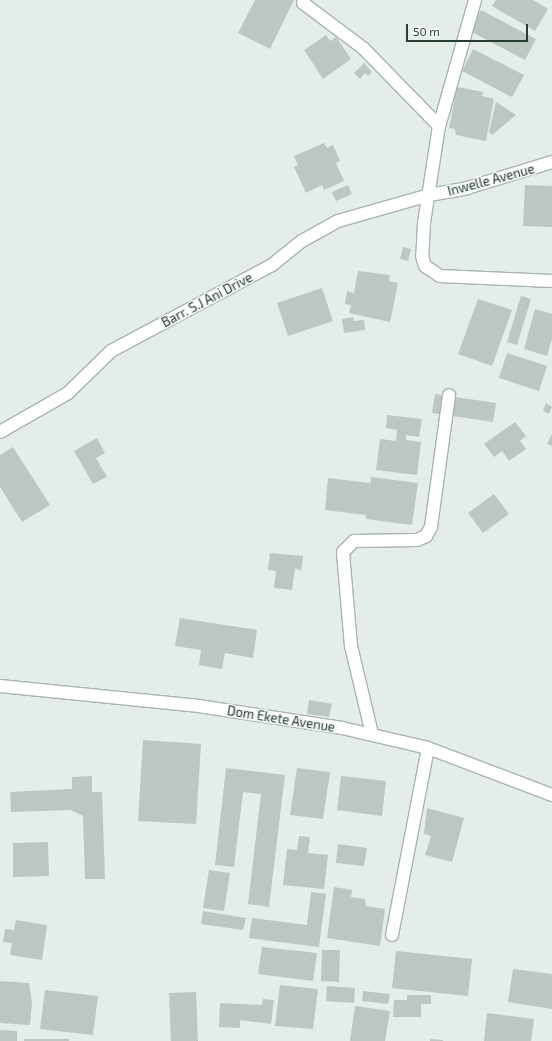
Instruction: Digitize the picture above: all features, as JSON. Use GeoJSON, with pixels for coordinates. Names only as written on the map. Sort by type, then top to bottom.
{"type":"FeatureCollection","features":[{"type":"Feature","properties":{"kind":"street"},"geometry":{"type":"LineString","coordinates":[[475,0],[439,126],[422,256],[425,266],[440,276],[552,281]]}},
{"type":"Feature","properties":{"kind":"street"},"geometry":{"type":"LineString","coordinates":[[303,4],[363,48],[439,126]]}},
{"type":"Feature","properties":{"kind":"street","name":"Inwelle Avenue"},"geometry":{"type":"LineString","coordinates":[[429,195],[467,188],[552,162]]}},
{"type":"Feature","properties":{"kind":"street","name":"Barr. S.J Ani Drive"},"geometry":{"type":"LineString","coordinates":[[0,432],[68,393],[111,351],[272,265],[302,241],[338,221],[429,195]]}},
{"type":"Feature","properties":{"kind":"street"},"geometry":{"type":"LineString","coordinates":[[372,734],[351,646],[343,552],[354,541],[417,540],[426,536],[431,527],[448,395]]}},
{"type":"Feature","properties":{"kind":"street","name":"Dom Ekete Avenue"},"geometry":{"type":"LineString","coordinates":[[0,686],[192,705],[372,734],[428,748],[552,795]]}},
{"type":"Feature","properties":{"kind":"street"},"geometry":{"type":"LineString","coordinates":[[392,935],[428,748]]}},
{"type":"Feature","properties":{"kind":"building"},"geometry":{"type":"Polygon","coordinates":[[[255,0],[294,0],[270,49],[238,33],[255,0]]]}},
{"type":"Feature","properties":{"kind":"building"},"geometry":{"type":"Polygon","coordinates":[[[496,0],[533,0],[548,9],[535,31],[492,6],[496,0]]]}},
{"type":"Feature","properties":{"kind":"building"},"geometry":{"type":"Polygon","coordinates":[[[481,10],[536,39],[525,60],[470,31],[481,10]]]}},
{"type":"Feature","properties":{"kind":"building"},"geometry":{"type":"Polygon","coordinates":[[[326,35],[330,41],[336,37],[351,59],[323,79],[304,50],[326,35]]]}},
{"type":"Feature","properties":{"kind":"building"},"geometry":{"type":"Polygon","coordinates":[[[473,49],[524,75],[512,97],[462,71],[473,49]]]}},
{"type":"Feature","properties":{"kind":"building"},"geometry":{"type":"Polygon","coordinates":[[[364,63],[372,72],[368,76],[365,73],[360,79],[354,73],[364,63]]]}},
{"type":"Feature","properties":{"kind":"building"},"geometry":{"type":"Polygon","coordinates":[[[457,87],[483,92],[482,96],[494,99],[486,141],[456,135],[455,129],[449,128],[457,87]]]}},
{"type":"Feature","properties":{"kind":"building"},"geometry":{"type":"Polygon","coordinates":[[[496,102],[516,115],[492,135],[489,132],[496,102]]]}},
{"type":"Feature","properties":{"kind":"building"},"geometry":{"type":"Polygon","coordinates":[[[324,143],[327,148],[333,145],[340,161],[336,163],[344,181],[324,190],[322,185],[306,193],[294,167],[298,165],[294,156],[324,143]]]}},
{"type":"Feature","properties":{"kind":"building"},"geometry":{"type":"Polygon","coordinates":[[[348,185],[352,194],[336,201],[332,192],[348,185]]]}},
{"type":"Feature","properties":{"kind":"building"},"geometry":{"type":"Polygon","coordinates":[[[525,185],[552,186],[552,227],[523,226],[525,185]]]}},
{"type":"Feature","properties":{"kind":"building"},"geometry":{"type":"Polygon","coordinates":[[[403,247],[411,249],[408,261],[400,259],[403,247]]]}},
{"type":"Feature","properties":{"kind":"building"},"geometry":{"type":"Polygon","coordinates":[[[358,271],[390,275],[389,281],[398,283],[390,322],[349,313],[351,305],[345,304],[347,291],[354,293],[358,271]]]}},
{"type":"Feature","properties":{"kind":"building"},"geometry":{"type":"Polygon","coordinates":[[[322,288],[333,321],[288,336],[277,303],[322,288]]]}},
{"type":"Feature","properties":{"kind":"building"},"geometry":{"type":"Polygon","coordinates":[[[521,296],[531,299],[517,345],[507,342],[521,296]]]}},
{"type":"Feature","properties":{"kind":"building"},"geometry":{"type":"Polygon","coordinates":[[[478,299],[512,310],[492,366],[458,354],[478,299]]]}},
{"type":"Feature","properties":{"kind":"building"},"geometry":{"type":"Polygon","coordinates":[[[535,309],[552,314],[552,339],[547,356],[524,349],[535,309]]]}},
{"type":"Feature","properties":{"kind":"building"},"geometry":{"type":"Polygon","coordinates":[[[353,317],[354,321],[364,320],[365,330],[344,333],[342,319],[353,317]]]}},
{"type":"Feature","properties":{"kind":"building"},"geometry":{"type":"Polygon","coordinates":[[[507,353],[547,366],[539,391],[499,378],[507,353]]]}},
{"type":"Feature","properties":{"kind":"building"},"geometry":{"type":"Polygon","coordinates":[[[435,394],[496,403],[493,422],[432,413],[435,394]]]}},
{"type":"Feature","properties":{"kind":"building"},"geometry":{"type":"Polygon","coordinates":[[[546,403],[552,407],[549,414],[543,411],[546,403]]]}},
{"type":"Feature","properties":{"kind":"building"},"geometry":{"type":"Polygon","coordinates":[[[387,415],[422,419],[419,437],[406,435],[406,440],[421,442],[417,475],[376,470],[380,439],[396,441],[397,430],[386,428],[387,415]]]}},
{"type":"Feature","properties":{"kind":"building"},"geometry":{"type":"Polygon","coordinates":[[[515,422],[526,436],[520,441],[526,449],[509,461],[502,451],[494,457],[484,444],[515,422]]]}},
{"type":"Feature","properties":{"kind":"building"},"geometry":{"type":"Polygon","coordinates":[[[552,434],[552,446],[547,444],[552,434]]]}},
{"type":"Feature","properties":{"kind":"building"},"geometry":{"type":"Polygon","coordinates":[[[97,438],[105,453],[96,458],[107,477],[93,484],[74,451],[97,438]]]}},
{"type":"Feature","properties":{"kind":"building"},"geometry":{"type":"Polygon","coordinates":[[[13,447],[50,505],[22,522],[0,487],[0,455],[13,447]]]}},
{"type":"Feature","properties":{"kind":"building"},"geometry":{"type":"Polygon","coordinates":[[[371,477],[418,483],[412,525],[366,519],[366,515],[325,510],[328,478],[370,483],[369,495],[371,477]]]}},
{"type":"Feature","properties":{"kind":"building"},"geometry":{"type":"Polygon","coordinates":[[[494,494],[509,514],[483,533],[468,513],[494,494]]]}},
{"type":"Feature","properties":{"kind":"building"},"geometry":{"type":"Polygon","coordinates":[[[270,553],[303,556],[301,571],[295,568],[292,590],[274,588],[276,571],[268,570],[270,553]]]}},
{"type":"Feature","properties":{"kind":"building"},"geometry":{"type":"Polygon","coordinates":[[[180,618],[257,630],[253,658],[225,653],[222,669],[199,665],[201,650],[175,646],[180,618]]]}},
{"type":"Feature","properties":{"kind":"building"},"geometry":{"type":"Polygon","coordinates":[[[309,700],[332,704],[329,717],[307,714],[309,700]]]}},
{"type":"Feature","properties":{"kind":"building"},"geometry":{"type":"Polygon","coordinates":[[[143,740],[201,744],[196,824],[138,821],[143,740]]]}},
{"type":"Feature","properties":{"kind":"building"},"geometry":{"type":"Polygon","coordinates":[[[226,768],[285,775],[269,907],[248,904],[261,794],[243,792],[234,867],[215,865],[226,768]]]}},
{"type":"Feature","properties":{"kind":"building"},"geometry":{"type":"Polygon","coordinates":[[[297,768],[330,772],[323,819],[290,815],[297,768]]]}},
{"type":"Feature","properties":{"kind":"building"},"geometry":{"type":"Polygon","coordinates":[[[92,776],[92,792],[102,792],[105,879],[85,879],[83,816],[71,810],[11,812],[10,792],[72,789],[72,777],[92,776]]]}},
{"type":"Feature","properties":{"kind":"building"},"geometry":{"type":"Polygon","coordinates":[[[341,776],[386,781],[382,816],[337,810],[341,776]]]}},
{"type":"Feature","properties":{"kind":"building"},"geometry":{"type":"Polygon","coordinates":[[[427,808],[464,818],[452,862],[425,855],[431,836],[424,834],[427,808]]]}},
{"type":"Feature","properties":{"kind":"building"},"geometry":{"type":"Polygon","coordinates":[[[299,836],[310,837],[308,853],[328,855],[324,889],[283,885],[287,849],[297,850],[299,836]]]}},
{"type":"Feature","properties":{"kind":"building"},"geometry":{"type":"Polygon","coordinates":[[[48,842],[49,876],[13,877],[13,843],[48,842]]]}},
{"type":"Feature","properties":{"kind":"building"},"geometry":{"type":"Polygon","coordinates":[[[338,844],[367,848],[364,866],[336,863],[338,844]]]}},
{"type":"Feature","properties":{"kind":"building"},"geometry":{"type":"Polygon","coordinates":[[[209,870],[230,873],[224,911],[203,908],[209,870]]]}},
{"type":"Feature","properties":{"kind":"building"},"geometry":{"type":"Polygon","coordinates":[[[334,887],[352,890],[351,897],[365,899],[366,906],[385,909],[380,946],[327,938],[334,887]]]}},
{"type":"Feature","properties":{"kind":"building"},"geometry":{"type":"Polygon","coordinates":[[[311,892],[326,894],[319,947],[249,938],[252,918],[307,925],[311,892]]]}},
{"type":"Feature","properties":{"kind":"building"},"geometry":{"type":"Polygon","coordinates":[[[203,911],[246,918],[243,930],[201,924],[203,911]]]}},
{"type":"Feature","properties":{"kind":"building"},"geometry":{"type":"Polygon","coordinates":[[[16,920],[47,925],[42,960],[10,955],[12,943],[3,942],[5,929],[14,930],[16,920]]]}},
{"type":"Feature","properties":{"kind":"building"},"geometry":{"type":"Polygon","coordinates":[[[262,947],[317,953],[313,981],[258,974],[262,947]]]}},
{"type":"Feature","properties":{"kind":"building"},"geometry":{"type":"Polygon","coordinates":[[[322,950],[340,950],[339,982],[321,981],[322,950]]]}},
{"type":"Feature","properties":{"kind":"building"},"geometry":{"type":"Polygon","coordinates":[[[396,951],[472,959],[468,996],[392,988],[396,951]]]}},
{"type":"Feature","properties":{"kind":"building"},"geometry":{"type":"Polygon","coordinates":[[[513,969],[552,974],[552,1009],[508,1002],[513,969]]]}},
{"type":"Feature","properties":{"kind":"building"},"geometry":{"type":"Polygon","coordinates":[[[0,981],[29,983],[32,1002],[30,1025],[0,1023],[0,981]]]}},
{"type":"Feature","properties":{"kind":"building"},"geometry":{"type":"Polygon","coordinates":[[[280,985],[318,989],[313,1029],[275,1026],[280,985]]]}},
{"type":"Feature","properties":{"kind":"building"},"geometry":{"type":"Polygon","coordinates":[[[327,986],[355,988],[354,1003],[326,1001],[327,986]]]}},
{"type":"Feature","properties":{"kind":"building"},"geometry":{"type":"Polygon","coordinates":[[[45,990],[98,996],[93,1035],[40,1029],[45,990]]]}},
{"type":"Feature","properties":{"kind":"building"},"geometry":{"type":"Polygon","coordinates":[[[363,991],[390,994],[388,1004],[362,1001],[363,991]]]}},
{"type":"Feature","properties":{"kind":"building"},"geometry":{"type":"Polygon","coordinates":[[[196,992],[198,1041],[171,1041],[169,993],[196,992]]]}},
{"type":"Feature","properties":{"kind":"building"},"geometry":{"type":"Polygon","coordinates":[[[407,995],[431,995],[431,1004],[421,1004],[421,1017],[393,1017],[394,1000],[407,1000],[407,995]]]}},
{"type":"Feature","properties":{"kind":"building"},"geometry":{"type":"Polygon","coordinates":[[[263,999],[274,1000],[271,1024],[240,1020],[240,1028],[219,1027],[220,1003],[262,1005],[263,999]]]}},
{"type":"Feature","properties":{"kind":"building"},"geometry":{"type":"Polygon","coordinates":[[[355,1006],[390,1011],[385,1041],[350,1041],[355,1006]]]}},
{"type":"Feature","properties":{"kind":"building"},"geometry":{"type":"Polygon","coordinates":[[[487,1013],[534,1019],[531,1041],[484,1041],[487,1013]]]}},
{"type":"Feature","properties":{"kind":"building"},"geometry":{"type":"Polygon","coordinates":[[[0,1030],[17,1031],[17,1041],[0,1041],[0,1030]]]}},
{"type":"Feature","properties":{"kind":"building"},"geometry":{"type":"Polygon","coordinates":[[[24,1039],[69,1039],[69,1041],[24,1041],[24,1039]]]}},
{"type":"Feature","properties":{"kind":"building"},"geometry":{"type":"Polygon","coordinates":[[[430,1039],[443,1040],[443,1041],[430,1041],[430,1039]]]}}]}
